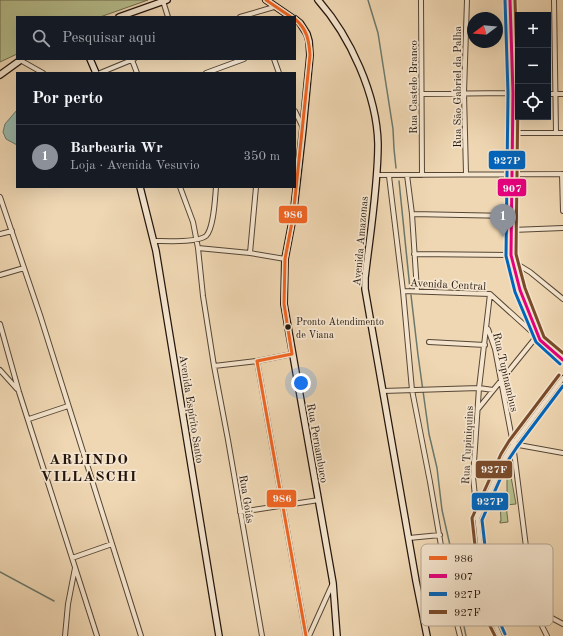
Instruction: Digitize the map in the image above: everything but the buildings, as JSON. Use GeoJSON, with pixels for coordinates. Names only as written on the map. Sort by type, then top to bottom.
{"type":"FeatureCollection","features":[{"type":"Feature","properties":{"kind":"street"},"geometry":{"type":"LineString","coordinates":[[266,0],[274,7],[289,16]]}},
{"type":"Feature","properties":{"kind":"street","name":"Avenida Amazonas"},"geometry":{"type":"LineString","coordinates":[[318,0],[344,37],[359,66],[368,89],[376,124],[378,144],[376,175],[365,289],[421,603]]}},
{"type":"Feature","properties":{"kind":"street","name":"Rua Castelo Branco"},"geometry":{"type":"LineString","coordinates":[[421,0],[422,175]]}},
{"type":"Feature","properties":{"kind":"street","name":"Rua São Gabriel da Palha"},"geometry":{"type":"LineString","coordinates":[[466,174],[464,93],[467,0]]}},
{"type":"Feature","properties":{"kind":"street"},"geometry":{"type":"LineString","coordinates":[[510,0],[513,93],[511,254],[526,307],[540,340]]}},
{"type":"Feature","properties":{"kind":"street"},"geometry":{"type":"LineString","coordinates":[[554,0],[556,132]]}},
{"type":"Feature","properties":{"kind":"street"},"geometry":{"type":"LineString","coordinates":[[122,16],[165,1],[168,16]]}},
{"type":"Feature","properties":{"kind":"street"},"geometry":{"type":"LineString","coordinates":[[243,16],[274,7]]}},
{"type":"Feature","properties":{"kind":"street"},"geometry":{"type":"LineString","coordinates":[[256,12],[258,16]]}},
{"type":"Feature","properties":{"kind":"street","name":"Rua Pernambuco"},"geometry":{"type":"LineString","coordinates":[[296,20],[304,28],[310,48],[293,217],[285,258],[284,304],[333,583],[337,636]]}},
{"type":"Feature","properties":{"kind":"street"},"geometry":{"type":"LineString","coordinates":[[0,75],[20,60]]}},
{"type":"Feature","properties":{"kind":"street"},"geometry":{"type":"LineString","coordinates":[[23,60],[41,72]]}},
{"type":"Feature","properties":{"kind":"street"},"geometry":{"type":"LineString","coordinates":[[90,60],[96,72]]}},
{"type":"Feature","properties":{"kind":"street"},"geometry":{"type":"LineString","coordinates":[[103,72],[133,60],[137,72]]}},
{"type":"Feature","properties":{"kind":"street"},"geometry":{"type":"LineString","coordinates":[[209,72],[241,60]]}},
{"type":"Feature","properties":{"kind":"street"},"geometry":{"type":"LineString","coordinates":[[274,60],[279,72]]}},
{"type":"Feature","properties":{"kind":"street"},"geometry":{"type":"LineString","coordinates":[[422,94],[513,93]]}},
{"type":"Feature","properties":{"kind":"street"},"geometry":{"type":"LineString","coordinates":[[551,94],[563,94]]}},
{"type":"Feature","properties":{"kind":"street"},"geometry":{"type":"LineString","coordinates":[[296,113],[303,129]]}},
{"type":"Feature","properties":{"kind":"street"},"geometry":{"type":"LineString","coordinates":[[512,133],[563,133]]}},
{"type":"Feature","properties":{"kind":"street"},"geometry":{"type":"LineString","coordinates":[[376,175],[562,174],[563,211]]}},
{"type":"Feature","properties":{"kind":"street"},"geometry":{"type":"LineString","coordinates":[[407,175],[412,214],[417,291]]}},
{"type":"Feature","properties":{"kind":"street"},"geometry":{"type":"LineString","coordinates":[[389,176],[414,390],[441,544]]}},
{"type":"Feature","properties":{"kind":"street","name":"Avenida Espírito Santo"},"geometry":{"type":"LineString","coordinates":[[140,188],[154,241],[219,636]]}},
{"type":"Feature","properties":{"kind":"street","name":"Rua Goiás"},"geometry":{"type":"LineString","coordinates":[[180,188],[193,222],[198,248],[203,296],[214,366],[262,636]]}},
{"type":"Feature","properties":{"kind":"street"},"geometry":{"type":"LineString","coordinates":[[154,241],[196,240],[206,236],[210,230],[216,188]]}},
{"type":"Feature","properties":{"kind":"street"},"geometry":{"type":"LineString","coordinates":[[250,253],[256,188]]}},
{"type":"Feature","properties":{"kind":"street"},"geometry":{"type":"LineString","coordinates":[[0,197],[141,636]]}},
{"type":"Feature","properties":{"kind":"street"},"geometry":{"type":"LineString","coordinates":[[412,214],[512,216]]}},
{"type":"Feature","properties":{"kind":"street"},"geometry":{"type":"LineString","coordinates":[[512,230],[563,228]]}},
{"type":"Feature","properties":{"kind":"street"},"geometry":{"type":"LineString","coordinates":[[0,234],[12,231]]}},
{"type":"Feature","properties":{"kind":"street"},"geometry":{"type":"LineString","coordinates":[[198,248],[285,258]]}},
{"type":"Feature","properties":{"kind":"street"},"geometry":{"type":"LineString","coordinates":[[414,254],[511,254]]}},
{"type":"Feature","properties":{"kind":"street"},"geometry":{"type":"LineString","coordinates":[[512,261],[530,272],[563,299]]}},
{"type":"Feature","properties":{"kind":"street"},"geometry":{"type":"LineString","coordinates":[[0,275],[24,268]]}},
{"type":"Feature","properties":{"kind":"street","name":"Avenida Central"},"geometry":{"type":"LineString","coordinates":[[403,291],[490,294],[563,360]]}},
{"type":"Feature","properties":{"kind":"street","name":"Rua Tupiniquins"},"geometry":{"type":"LineString","coordinates":[[480,544],[472,478],[479,388],[490,294]]}},
{"type":"Feature","properties":{"kind":"street"},"geometry":{"type":"LineString","coordinates":[[0,324],[97,636]]}},
{"type":"Feature","properties":{"kind":"street","name":"Rua Tupinambus"},"geometry":{"type":"LineString","coordinates":[[487,327],[494,349],[513,444],[525,544]]}},
{"type":"Feature","properties":{"kind":"street"},"geometry":{"type":"LineString","coordinates":[[478,409],[536,336]]}},
{"type":"Feature","properties":{"kind":"street"},"geometry":{"type":"LineString","coordinates":[[429,342],[484,345]]}},
{"type":"Feature","properties":{"kind":"street"},"geometry":{"type":"LineString","coordinates":[[214,366],[257,361],[292,354]]}},
{"type":"Feature","properties":{"kind":"street"},"geometry":{"type":"LineString","coordinates":[[257,361],[306,636]]}},
{"type":"Feature","properties":{"kind":"street"},"geometry":{"type":"LineString","coordinates":[[0,370],[20,392]]}},
{"type":"Feature","properties":{"kind":"street"},"geometry":{"type":"LineString","coordinates":[[477,519],[503,461],[513,444],[563,378]]}},
{"type":"Feature","properties":{"kind":"street"},"geometry":{"type":"LineString","coordinates":[[383,391],[479,388],[493,390]]}},
{"type":"Feature","properties":{"kind":"street"},"geometry":{"type":"LineString","coordinates":[[29,419],[68,406]]}},
{"type":"Feature","properties":{"kind":"street"},"geometry":{"type":"LineString","coordinates":[[513,444],[563,453],[563,459]]}},
{"type":"Feature","properties":{"kind":"street"},"geometry":{"type":"LineString","coordinates":[[503,461],[510,459],[515,465]]}},
{"type":"Feature","properties":{"kind":"street"},"geometry":{"type":"LineString","coordinates":[[240,512],[319,500]]}},
{"type":"Feature","properties":{"kind":"street"},"geometry":{"type":"LineString","coordinates":[[409,538],[440,535]]}},
{"type":"Feature","properties":{"kind":"street"},"geometry":{"type":"LineString","coordinates":[[72,558],[112,544]]}},
{"type":"Feature","properties":{"kind":"street"},"geometry":{"type":"LineString","coordinates":[[65,636],[68,604],[75,568]]}},
{"type":"Feature","properties":{"kind":"street"},"geometry":{"type":"LineString","coordinates":[[309,636],[333,583]]}},
{"type":"Feature","properties":{"kind":"street"},"geometry":{"type":"LineString","coordinates":[[553,619],[563,624]]}},
{"type":"Feature","properties":{"kind":"street","name":"Avenida Amazonas"},"geometry":{"type":"LineString","coordinates":[[425,626],[427,636]]}},
{"type":"Feature","properties":{"kind":"street"},"geometry":{"type":"LineString","coordinates":[[458,626],[460,636]]}},
{"type":"Feature","properties":{"kind":"street","name":"Rua Tupiniquins"},"geometry":{"type":"LineString","coordinates":[[496,626],[500,636]]}},
{"type":"Feature","properties":{"kind":"street"},"geometry":{"type":"LineString","coordinates":[[542,626],[547,636]]}},
{"type":"Feature","properties":{"kind":"green space"},"geometry":{"type":"Polygon","coordinates":[[[0,0],[148,0],[103,16],[16,16],[16,54],[0,62],[0,0]]]}},
{"type":"Feature","properties":{"kind":"green space"},"geometry":{"type":"Polygon","coordinates":[[[507,464],[509,466],[516,504],[506,505],[508,522],[500,523],[500,502],[507,495],[507,464]]]}},
{"type":"Feature","properties":{"kind":"shaded area"},"geometry":{"type":"Polygon","coordinates":[[[16,111],[16,144],[6,139],[3,132],[5,124],[16,111]]]}},
{"type":"Feature","properties":{"kind":"waterway"},"geometry":{"type":"LineString","coordinates":[[368,0],[378,33],[393,129],[396,168]]}},
{"type":"Feature","properties":{"kind":"waterway"},"geometry":{"type":"LineString","coordinates":[[399,181],[410,289]]}},
{"type":"Feature","properties":{"kind":"waterway"},"geometry":{"type":"LineString","coordinates":[[411,295],[429,434],[437,468],[442,510],[450,544]]}},
{"type":"Feature","properties":{"kind":"waterway"},"geometry":{"type":"LineString","coordinates":[[0,572],[54,601]]}},
{"type":"Feature","properties":{"kind":"waterway"},"geometry":{"type":"LineString","coordinates":[[464,626],[466,636]]}},
{"type":"Feature","properties":{"kind":"transit line","name":"986"},"geometry":{"type":"LineString","coordinates":[[266,0],[290,16]]}},
{"type":"Feature","properties":{"kind":"transit line","name":"927P"},"geometry":{"type":"LineString","coordinates":[[505,0],[508,93],[506,256],[515,292],[536,342],[560,364]]}},
{"type":"Feature","properties":{"kind":"transit line","name":"907"},"geometry":{"type":"LineString","coordinates":[[510,0],[513,93],[511,255],[520,290],[540,340],[563,360]]}},
{"type":"Feature","properties":{"kind":"transit line","name":"927F"},"geometry":{"type":"LineString","coordinates":[[515,0],[518,93],[516,254],[525,288],[544,337],[563,353]]}},
{"type":"Feature","properties":{"kind":"transit line","name":"986"},"geometry":{"type":"LineString","coordinates":[[292,354],[284,304],[285,259],[293,217],[310,55],[307,35],[296,20]]}},
{"type":"Feature","properties":{"kind":"transit line","name":"986"},"geometry":{"type":"LineString","coordinates":[[257,361],[292,354]]}},
{"type":"Feature","properties":{"kind":"transit line","name":"986"},"geometry":{"type":"LineString","coordinates":[[257,361],[306,636]]}},
{"type":"Feature","properties":{"kind":"transit line","name":"927F"},"geometry":{"type":"LineString","coordinates":[[475,544],[472,518],[501,454],[509,441],[559,375]]}},
{"type":"Feature","properties":{"kind":"transit line","name":"927P"},"geometry":{"type":"LineString","coordinates":[[485,544],[482,520],[509,459],[563,386]]}},
{"type":"Feature","properties":{"kind":"transit line","name":"927F"},"geometry":{"type":"LineString","coordinates":[[490,626],[495,636]]}},
{"type":"Feature","properties":{"kind":"transit line","name":"927P"},"geometry":{"type":"LineString","coordinates":[[502,626],[505,634]]}},
{"type":"Feature","properties":{"kind":"place","name":"Barbearia Wr"},"geometry":{"type":"Point","coordinates":[503,237]}},
{"type":"Feature","properties":{"kind":"place","name":"Pronto Atendimento de Viana"},"geometry":{"type":"Point","coordinates":[288,327]}},
{"type":"Feature","properties":{"kind":"district","name":"ARLINDO VILLASCHI"},"geometry":{"type":"Point","coordinates":[89,468]}}]}
